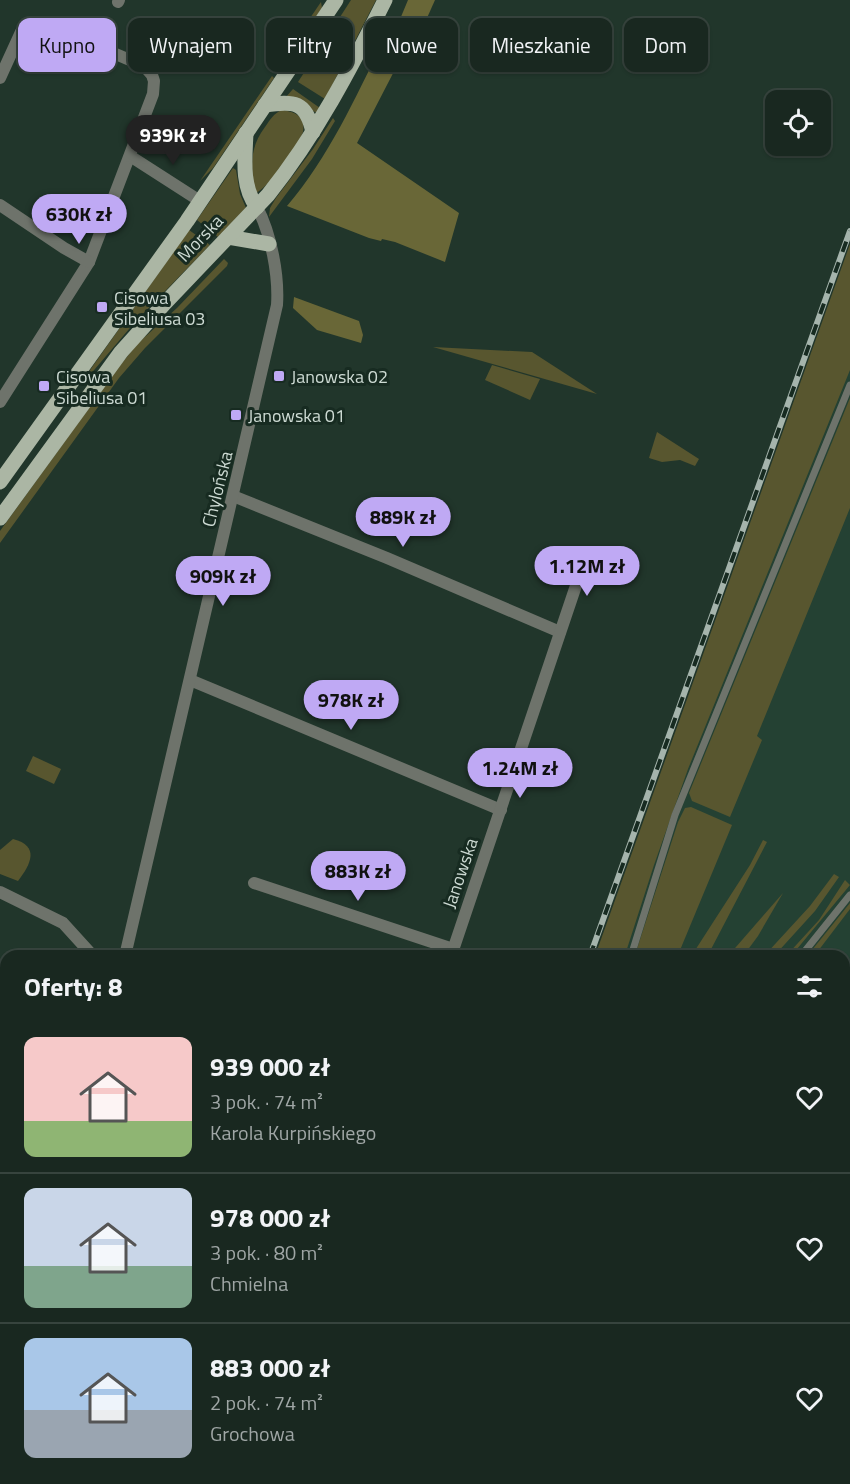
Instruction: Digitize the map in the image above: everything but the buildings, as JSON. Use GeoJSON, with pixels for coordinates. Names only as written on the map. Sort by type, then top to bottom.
{"type":"FeatureCollection","features":[{"type":"Feature","properties":{"kind":"main road","name":"Morska"},"geometry":{"type":"LineString","coordinates":[[0,518],[121,352],[281,179],[346,78],[385,0]]}},
{"type":"Feature","properties":{"kind":"main road","name":"Morska"},"geometry":{"type":"LineString","coordinates":[[0,482],[200,201],[332,1]]}},
{"type":"Feature","properties":{"kind":"main road"},"geometry":{"type":"LineString","coordinates":[[265,105],[283,103],[299,106],[310,117],[313,132]]}},
{"type":"Feature","properties":{"kind":"main road"},"geometry":{"type":"LineString","coordinates":[[246,132],[246,176],[251,197],[257,207]]}},
{"type":"Feature","properties":{"kind":"main road"},"geometry":{"type":"LineString","coordinates":[[228,237],[269,244]]}},
{"type":"Feature","properties":{"kind":"street"},"geometry":{"type":"LineString","coordinates":[[0,78],[21,32],[27,26],[40,22],[144,66],[153,75],[154,81],[153,94],[89,262],[5,384],[0,402]]}},
{"type":"Feature","properties":{"kind":"street"},"geometry":{"type":"LineString","coordinates":[[130,156],[200,201]]}},
{"type":"Feature","properties":{"kind":"street"},"geometry":{"type":"LineString","coordinates":[[0,205],[89,262]]}},
{"type":"Feature","properties":{"kind":"street","name":"Chylońska"},"geometry":{"type":"LineString","coordinates":[[126,950],[277,305],[278,277],[257,207]]}},
{"type":"Feature","properties":{"kind":"street"},"geometry":{"type":"LineString","coordinates":[[233,496],[387,558],[560,632]]}},
{"type":"Feature","properties":{"kind":"street","name":"Janowska"},"geometry":{"type":"LineString","coordinates":[[453,950],[586,553]]}},
{"type":"Feature","properties":{"kind":"street"},"geometry":{"type":"LineString","coordinates":[[190,680],[501,810]]}},
{"type":"Feature","properties":{"kind":"street"},"geometry":{"type":"LineString","coordinates":[[254,883],[446,950]]}},
{"type":"Feature","properties":{"kind":"street"},"geometry":{"type":"LineString","coordinates":[[0,892],[63,923],[88,950]]}},
{"type":"Feature","properties":{"kind":"lane"},"geometry":{"type":"LineString","coordinates":[[633,950],[675,814],[850,384]]}},
{"type":"Feature","properties":{"kind":"lane"},"geometry":{"type":"LineString","coordinates":[[806,950],[850,894]]}},
{"type":"Feature","properties":{"kind":"shaded area"},"geometry":{"type":"Polygon","coordinates":[[[351,0],[376,0],[353,45],[353,18],[339,18],[351,0]]]}},
{"type":"Feature","properties":{"kind":"shaded area"},"geometry":{"type":"Polygon","coordinates":[[[408,0],[435,0],[427,18],[400,18],[408,0]]]}},
{"type":"Feature","properties":{"kind":"shaded area"},"geometry":{"type":"Polygon","coordinates":[[[321,2],[322,8],[315,18],[310,18],[321,2]]]}},
{"type":"Feature","properties":{"kind":"shaded area"},"geometry":{"type":"Polygon","coordinates":[[[304,72],[339,72],[325,99],[298,82],[304,72]]]}},
{"type":"Feature","properties":{"kind":"shaded area"},"geometry":{"type":"Polygon","coordinates":[[[368,72],[394,72],[357,143],[459,213],[445,262],[395,242],[369,238],[287,206],[316,168],[368,72]]]}},
{"type":"Feature","properties":{"kind":"shaded area"},"geometry":{"type":"Polygon","coordinates":[[[272,76],[274,78],[213,168],[200,181],[272,76]]]}},
{"type":"Feature","properties":{"kind":"shaded area"},"geometry":{"type":"Polygon","coordinates":[[[293,89],[320,108],[317,113],[286,97],[293,89]]]}},
{"type":"Feature","properties":{"kind":"shaded area"},"geometry":{"type":"Polygon","coordinates":[[[282,110],[291,112],[301,119],[303,132],[282,167],[260,191],[254,194],[252,159],[256,143],[270,119],[282,110]]]}},
{"type":"Feature","properties":{"kind":"shaded area"},"geometry":{"type":"Polygon","coordinates":[[[333,118],[335,121],[312,159],[269,217],[270,208],[276,198],[333,118]]]}},
{"type":"Feature","properties":{"kind":"shaded area"},"geometry":{"type":"Polygon","coordinates":[[[233,168],[236,170],[240,194],[246,208],[218,237],[197,220],[233,168]]]}},
{"type":"Feature","properties":{"kind":"shaded area"},"geometry":{"type":"Polygon","coordinates":[[[189,230],[210,245],[135,322],[83,380],[189,230]]]}},
{"type":"Feature","properties":{"kind":"shaded area"},"geometry":{"type":"Polygon","coordinates":[[[850,244],[850,370],[688,769],[627,950],[597,950],[850,244]]]}},
{"type":"Feature","properties":{"kind":"shaded area"},"geometry":{"type":"Polygon","coordinates":[[[224,259],[228,263],[227,266],[145,348],[119,378],[0,543],[0,531],[137,344],[177,308],[224,259]]]}},
{"type":"Feature","properties":{"kind":"shaded area"},"geometry":{"type":"Polygon","coordinates":[[[850,275],[850,950],[608,950],[850,275]]]}},
{"type":"Feature","properties":{"kind":"shaded area"},"geometry":{"type":"Polygon","coordinates":[[[294,297],[359,321],[363,335],[361,343],[317,330],[293,308],[294,297]]]}},
{"type":"Feature","properties":{"kind":"shaded area"},"geometry":{"type":"Polygon","coordinates":[[[433,347],[532,352],[597,394],[433,347]]]}},
{"type":"Feature","properties":{"kind":"shaded area"},"geometry":{"type":"Polygon","coordinates":[[[492,365],[540,379],[530,400],[485,380],[492,365]]]}},
{"type":"Feature","properties":{"kind":"shaded area"},"geometry":{"type":"Polygon","coordinates":[[[850,398],[850,508],[757,736],[762,740],[730,817],[692,801],[689,793],[850,398]]]}},
{"type":"Feature","properties":{"kind":"shaded area"},"geometry":{"type":"Polygon","coordinates":[[[657,432],[699,459],[695,466],[680,460],[662,462],[649,458],[657,432]]]}},
{"type":"Feature","properties":{"kind":"shaded area"},"geometry":{"type":"Polygon","coordinates":[[[33,756],[61,769],[54,784],[26,771],[33,756]]]}},
{"type":"Feature","properties":{"kind":"shaded area"},"geometry":{"type":"Polygon","coordinates":[[[691,807],[732,825],[680,950],[637,950],[678,822],[685,808],[691,807]]]}},
{"type":"Feature","properties":{"kind":"shaded area"},"geometry":{"type":"Polygon","coordinates":[[[13,839],[27,846],[31,856],[18,881],[0,874],[0,850],[13,839]]]}},
{"type":"Feature","properties":{"kind":"shaded area"},"geometry":{"type":"Polygon","coordinates":[[[763,840],[767,842],[711,950],[695,950],[750,865],[763,840]]]}},
{"type":"Feature","properties":{"kind":"shaded area"},"geometry":{"type":"Polygon","coordinates":[[[834,874],[839,877],[815,911],[780,950],[770,950],[810,906],[834,874]]]}},
{"type":"Feature","properties":{"kind":"shaded area"},"geometry":{"type":"Polygon","coordinates":[[[845,880],[850,885],[796,950],[792,950],[819,920],[845,880]]]}},
{"type":"Feature","properties":{"kind":"shaded area"},"geometry":{"type":"Polygon","coordinates":[[[783,893],[748,950],[733,950],[783,893]]]}},
{"type":"Feature","properties":{"kind":"shaded area"},"geometry":{"type":"Polygon","coordinates":[[[850,903],[850,909],[819,950],[812,950],[850,903]]]}},
{"type":"Feature","properties":{"kind":"railway"},"geometry":{"type":"LineString","coordinates":[[592,950],[850,231]]}},
{"type":"Feature","properties":{"kind":"place","name":"Cisowa Sibeliusa 03"},"geometry":{"type":"Point","coordinates":[102,307]}},
{"type":"Feature","properties":{"kind":"place","name":"Janowska 02"},"geometry":{"type":"Point","coordinates":[279,376]}},
{"type":"Feature","properties":{"kind":"place","name":"Cisowa Sibeliusa 01"},"geometry":{"type":"Point","coordinates":[44,386]}},
{"type":"Feature","properties":{"kind":"place","name":"Janowska 01"},"geometry":{"type":"Point","coordinates":[236,415]}}]}
